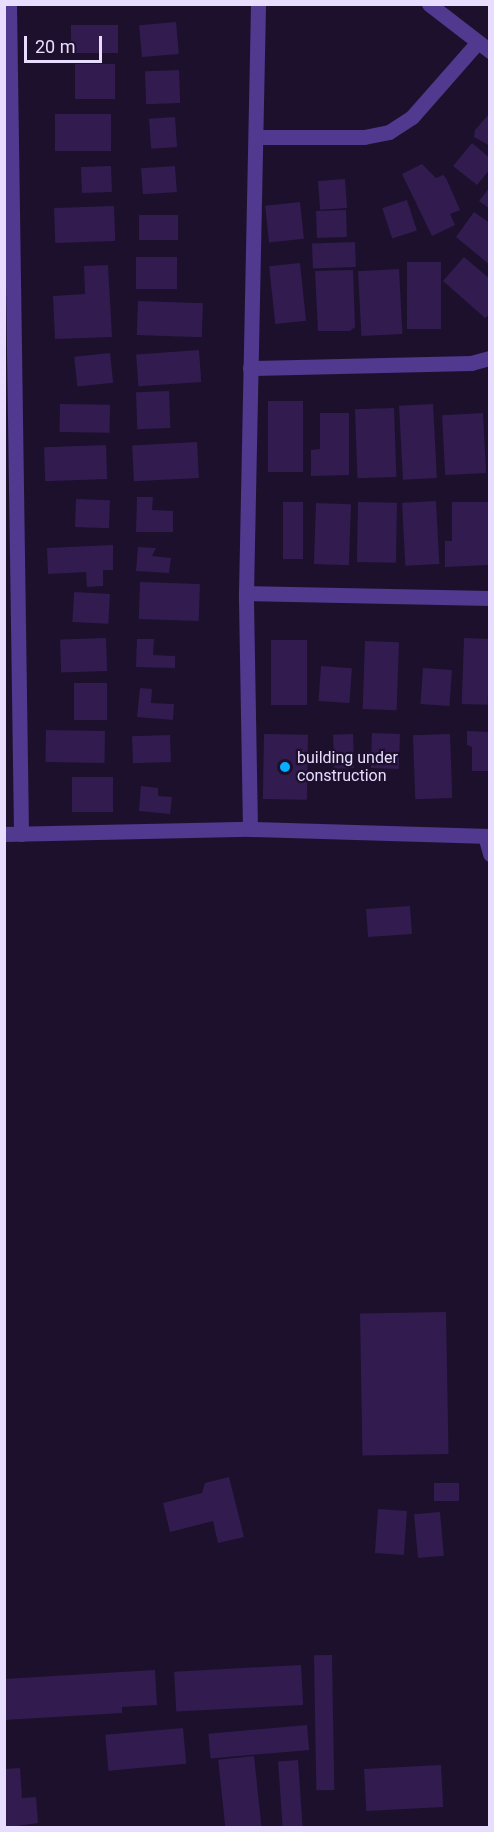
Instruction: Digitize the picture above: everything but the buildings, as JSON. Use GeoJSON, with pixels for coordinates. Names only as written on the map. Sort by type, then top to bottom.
{"type":"FeatureCollection","features":[{"type":"Feature","properties":{"kind":"street"},"geometry":{"type":"LineString","coordinates":[[9,4],[21,834]]}},
{"type":"Feature","properties":{"kind":"street"},"geometry":{"type":"LineString","coordinates":[[250,829],[246,593],[250,368],[258,137],[258,4]]}},
{"type":"Feature","properties":{"kind":"street"},"geometry":{"type":"LineString","coordinates":[[258,137],[364,137],[389,132],[412,117],[484,47],[429,4]]}},
{"type":"Feature","properties":{"kind":"street"},"geometry":{"type":"LineString","coordinates":[[250,368],[471,363],[489,358]]}},
{"type":"Feature","properties":{"kind":"street"},"geometry":{"type":"LineString","coordinates":[[246,593],[489,598]]}},
{"type":"Feature","properties":{"kind":"street"},"geometry":{"type":"LineString","coordinates":[[4,834],[250,829],[487,836],[489,854]]}},
{"type":"Feature","properties":{"kind":"place","name":"building under construction"},"geometry":{"type":"Point","coordinates":[285,767]}}]}
